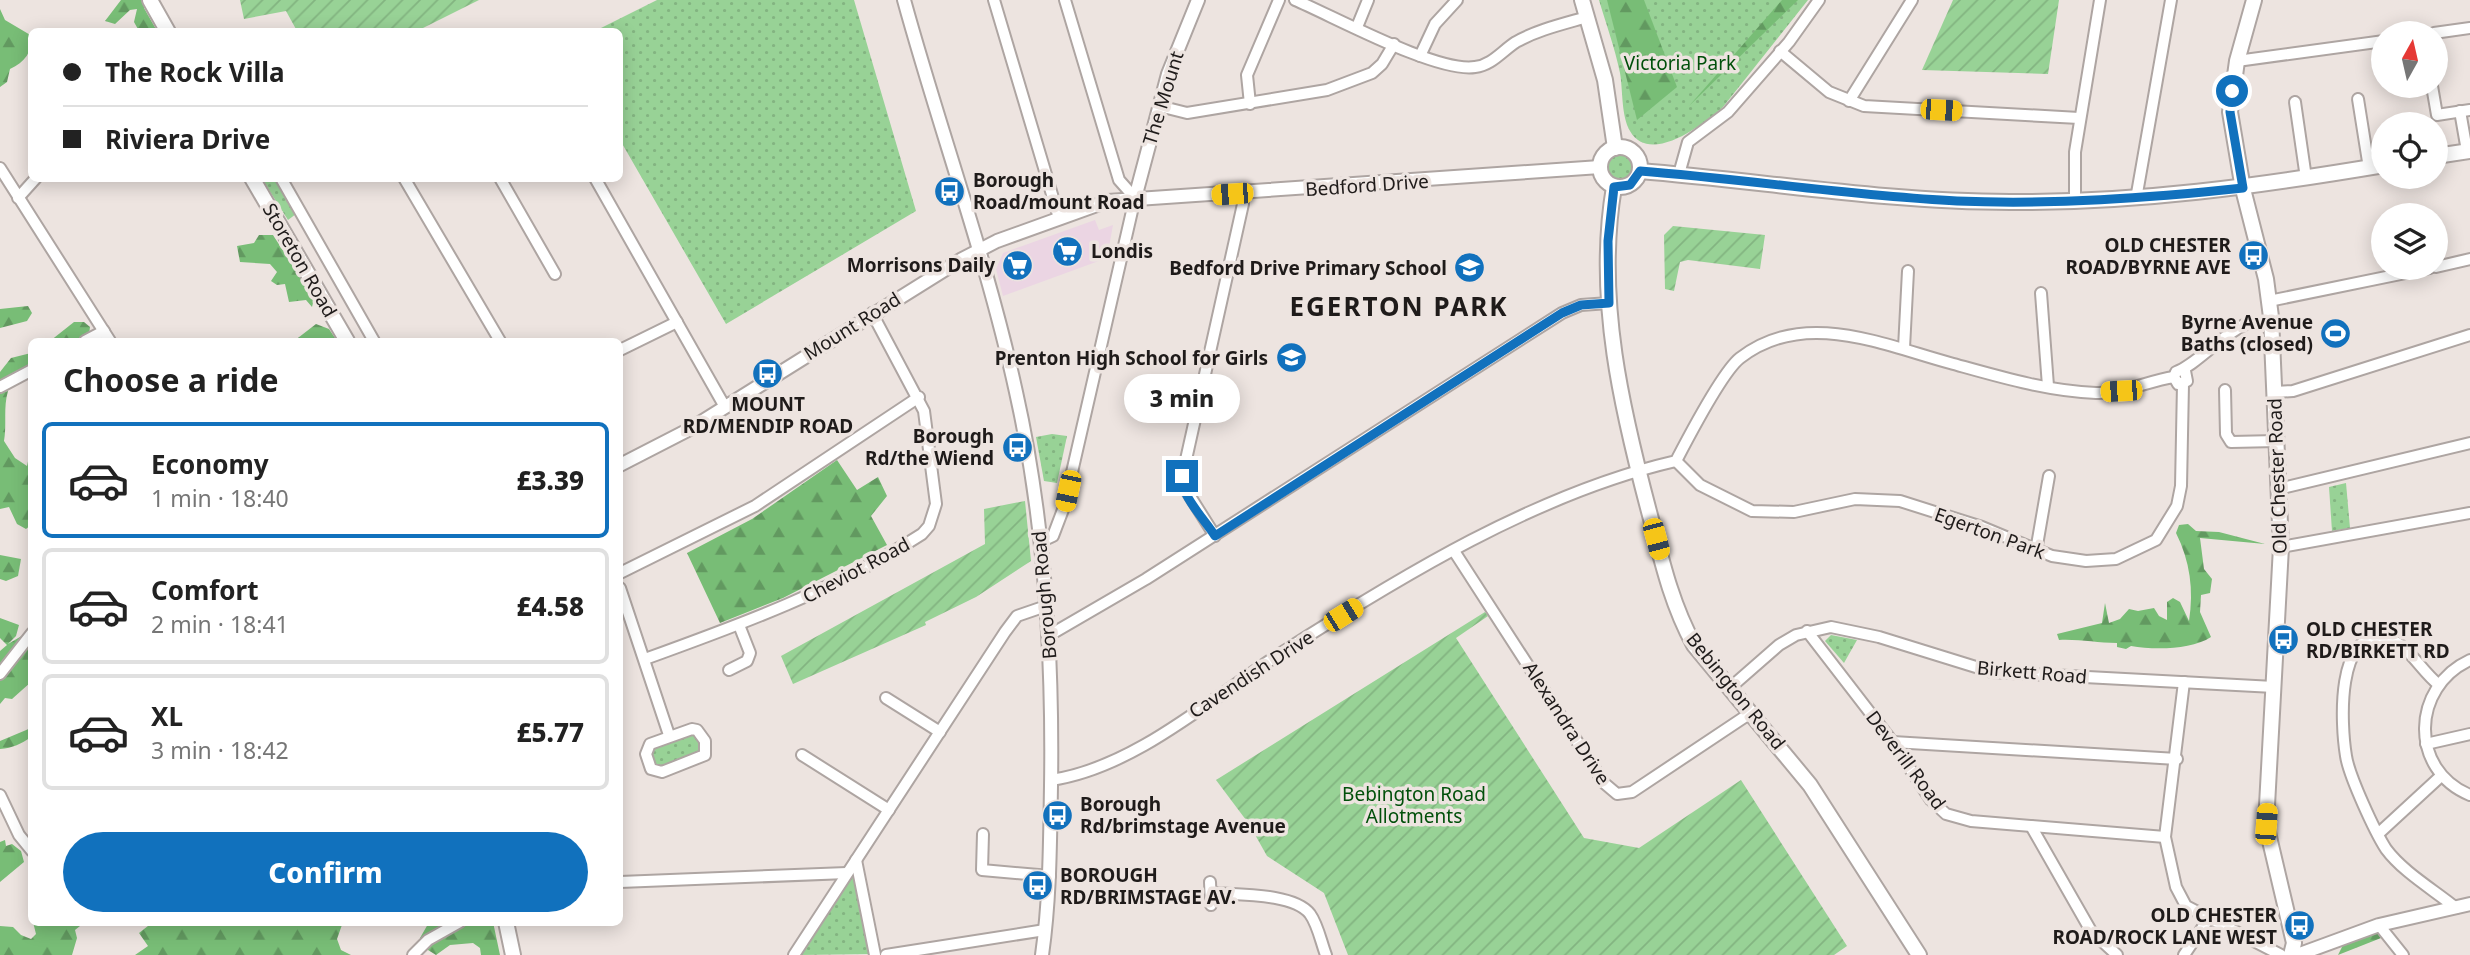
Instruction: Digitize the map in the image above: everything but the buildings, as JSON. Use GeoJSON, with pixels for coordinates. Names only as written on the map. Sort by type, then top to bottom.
{"type":"FeatureCollection","features":[{"type":"Feature","properties":{"kind":"main road"},"geometry":{"type":"LineString","coordinates":[[150,0],[166,28]]}},
{"type":"Feature","properties":{"kind":"main road"},"geometry":{"type":"LineString","coordinates":[[1582,0],[1605,80],[1615,148]]}},
{"type":"Feature","properties":{"kind":"main road","name":"Old Chester Road"},"geometry":{"type":"LineString","coordinates":[[2254,0],[2237,61],[2230,112],[2243,188],[2253,219],[2269,301],[2281,547],[2266,824],[2294,943],[2288,954]]}},
{"type":"Feature","properties":{"kind":"main road"},"geometry":{"type":"LineString","coordinates":[[1615,148],[1633,152],[1639,160],[1640,171],[1630,185],[1614,187],[1603,178],[1600,167],[1605,154],[1615,148]]}},
{"type":"Feature","properties":{"kind":"main road"},"geometry":{"type":"LineString","coordinates":[[2448,154],[2468,151]]}},
{"type":"Feature","properties":{"kind":"main road"},"geometry":{"type":"LineString","coordinates":[[1640,171],[1917,199],[2075,201],[2136,199],[2243,188],[2371,167]]}},
{"type":"Feature","properties":{"kind":"main road","name":"Storeton Road"},"geometry":{"type":"LineString","coordinates":[[254,182],[345,338]]}},
{"type":"Feature","properties":{"kind":"main road","name":"Bebington Road"},"geometry":{"type":"LineString","coordinates":[[1614,187],[1608,241],[1609,303],[1625,421],[1682,624],[1694,645],[1810,785],[1919,955]]}},
{"type":"Feature","properties":{"kind":"main road"},"geometry":{"type":"LineString","coordinates":[[507,926],[513,955]]}},
{"type":"Feature","properties":{"kind":"street","name":"Borough Road"},"geometry":{"type":"LineString","coordinates":[[904,0],[1017,393],[1040,542],[1048,636],[1051,780],[1050,876],[1042,955]]}},
{"type":"Feature","properties":{"kind":"street"},"geometry":{"type":"LineString","coordinates":[[994,0],[1059,218]]}},
{"type":"Feature","properties":{"kind":"street"},"geometry":{"type":"LineString","coordinates":[[1040,542],[1053,536],[1064,507],[1135,198],[1120,182],[1065,0]]}},
{"type":"Feature","properties":{"kind":"street","name":"The Mount"},"geometry":{"type":"LineString","coordinates":[[1135,198],[1179,43],[1198,0]]}},
{"type":"Feature","properties":{"kind":"street"},"geometry":{"type":"LineString","coordinates":[[1250,104],[1247,75],[1279,0]]}},
{"type":"Feature","properties":{"kind":"street"},"geometry":{"type":"LineString","coordinates":[[1295,0],[1420,56],[1447,66],[1476,68],[1536,33],[1587,17]]}},
{"type":"Feature","properties":{"kind":"street"},"geometry":{"type":"LineString","coordinates":[[1357,27],[1368,0]]}},
{"type":"Feature","properties":{"kind":"street"},"geometry":{"type":"LineString","coordinates":[[1420,56],[1434,24],[1457,0]]}},
{"type":"Feature","properties":{"kind":"street"},"geometry":{"type":"LineString","coordinates":[[1679,174],[1688,142],[1728,112],[1819,0]]}},
{"type":"Feature","properties":{"kind":"street"},"geometry":{"type":"LineString","coordinates":[[1849,102],[1912,0]]}},
{"type":"Feature","properties":{"kind":"street"},"geometry":{"type":"LineString","coordinates":[[2075,201],[2075,152],[2079,118],[2100,0]]}},
{"type":"Feature","properties":{"kind":"street"},"geometry":{"type":"LineString","coordinates":[[2136,199],[2171,0]]}},
{"type":"Feature","properties":{"kind":"street"},"geometry":{"type":"LineString","coordinates":[[2448,31],[2470,28]]}},
{"type":"Feature","properties":{"kind":"street"},"geometry":{"type":"LineString","coordinates":[[2237,61],[2371,43]]}},
{"type":"Feature","properties":{"kind":"street"},"geometry":{"type":"LineString","coordinates":[[1159,106],[1187,113],[1250,104],[1349,83],[1382,64],[1394,44]]}},
{"type":"Feature","properties":{"kind":"street"},"geometry":{"type":"LineString","coordinates":[[1780,51],[1829,92],[1864,106],[2079,118]]}},
{"type":"Feature","properties":{"kind":"street"},"geometry":{"type":"LineString","coordinates":[[2434,98],[2437,115],[2465,110],[2468,151]]}},
{"type":"Feature","properties":{"kind":"street"},"geometry":{"type":"LineString","coordinates":[[2358,99],[2371,147]]}},
{"type":"Feature","properties":{"kind":"street"},"geometry":{"type":"LineString","coordinates":[[2295,102],[2306,178]]}},
{"type":"Feature","properties":{"kind":"street","name":"Bedford Drive"},"geometry":{"type":"LineString","coordinates":[[1135,198],[1242,194],[1600,167]]}},
{"type":"Feature","properties":{"kind":"street"},"geometry":{"type":"LineString","coordinates":[[0,168],[107,336]]}},
{"type":"Feature","properties":{"kind":"street"},"geometry":{"type":"LineString","coordinates":[[19,198],[33,182]]}},
{"type":"Feature","properties":{"kind":"street","name":"Storeton Road"},"geometry":{"type":"LineString","coordinates":[[283,182],[372,338]]}},
{"type":"Feature","properties":{"kind":"street"},"geometry":{"type":"LineString","coordinates":[[406,182],[498,338]]}},
{"type":"Feature","properties":{"kind":"street"},"geometry":{"type":"LineString","coordinates":[[501,182],[555,274]]}},
{"type":"Feature","properties":{"kind":"street"},"geometry":{"type":"LineString","coordinates":[[597,182],[725,407]]}},
{"type":"Feature","properties":{"kind":"street"},"geometry":{"type":"LineString","coordinates":[[1215,536],[1181,482],[1243,204],[1242,194]]}},
{"type":"Feature","properties":{"kind":"street","name":"Mount Road"},"geometry":{"type":"LineString","coordinates":[[623,464],[725,407],[872,313],[978,250],[1104,202],[1135,198]]}},
{"type":"Feature","properties":{"kind":"street"},"geometry":{"type":"LineString","coordinates":[[2448,265],[2470,260]]}},
{"type":"Feature","properties":{"kind":"street"},"geometry":{"type":"LineString","coordinates":[[1904,348],[1908,271]]}},
{"type":"Feature","properties":{"kind":"street"},"geometry":{"type":"LineString","coordinates":[[2269,301],[2371,280]]}},
{"type":"Feature","properties":{"kind":"street"},"geometry":{"type":"LineString","coordinates":[[2041,293],[2048,386]]}},
{"type":"Feature","properties":{"kind":"street"},"geometry":{"type":"LineString","coordinates":[[1048,636],[1215,536],[1562,313],[1581,305],[1609,303]]}},
{"type":"Feature","properties":{"kind":"street","name":"Cheviot Road"},"geometry":{"type":"LineString","coordinates":[[645,659],[739,625],[859,573],[929,526],[936,504],[924,411],[919,397],[872,313]]}},
{"type":"Feature","properties":{"kind":"street"},"geometry":{"type":"LineString","coordinates":[[623,349],[677,322]]}},
{"type":"Feature","properties":{"kind":"street"},"geometry":{"type":"LineString","coordinates":[[1638,470],[1676,461],[1739,358],[1784,337],[1815,332],[1871,339],[2027,384],[2096,393],[2121,391],[2174,377],[2176,372],[2185,371],[2203,351],[2244,325]]}},
{"type":"Feature","properties":{"kind":"street"},"geometry":{"type":"LineString","coordinates":[[2274,392],[2292,391],[2470,335]]}},
{"type":"Feature","properties":{"kind":"street","name":"Egerton Park"},"geometry":{"type":"LineString","coordinates":[[1676,461],[1700,485],[1752,511],[1794,512],[1855,499],[1900,501],[1982,527],[2052,556],[2086,561],[2116,559],[2156,540],[2178,506],[2181,486],[2183,384],[2188,375],[2185,371]]}},
{"type":"Feature","properties":{"kind":"street"},"geometry":{"type":"LineString","coordinates":[[0,387],[28,372]]}},
{"type":"Feature","properties":{"kind":"street"},"geometry":{"type":"LineString","coordinates":[[2174,377],[2178,384],[2183,384]]}},
{"type":"Feature","properties":{"kind":"street"},"geometry":{"type":"LineString","coordinates":[[2225,390],[2226,434],[2231,442],[2277,441]]}},
{"type":"Feature","properties":{"kind":"street"},"geometry":{"type":"LineString","coordinates":[[623,572],[755,506],[919,397]]}},
{"type":"Feature","properties":{"kind":"street"},"geometry":{"type":"LineString","coordinates":[[2278,489],[2470,443]]}},
{"type":"Feature","properties":{"kind":"street","name":"Cavendish Drive"},"geometry":{"type":"LineString","coordinates":[[1051,780],[1101,768],[1145,743],[1304,639],[1454,551],[1546,507],[1638,470]]}},
{"type":"Feature","properties":{"kind":"street"},"geometry":{"type":"LineString","coordinates":[[2036,551],[2052,492],[2049,476]]}},
{"type":"Feature","properties":{"kind":"street"},"geometry":{"type":"LineString","coordinates":[[2281,547],[2470,513]]}},
{"type":"Feature","properties":{"kind":"street","name":"Alexandra Drive"},"geometry":{"type":"LineString","coordinates":[[1454,551],[1604,783],[1617,794],[1632,792],[1752,712]]}},
{"type":"Feature","properties":{"kind":"street"},"geometry":{"type":"LineString","coordinates":[[623,597],[669,735]]}},
{"type":"Feature","properties":{"kind":"street"},"geometry":{"type":"LineString","coordinates":[[794,955],[1017,616],[1046,606]]}},
{"type":"Feature","properties":{"kind":"street"},"geometry":{"type":"LineString","coordinates":[[729,670],[747,661],[750,653],[739,625]]}},
{"type":"Feature","properties":{"kind":"street","name":"Birkett Road"},"geometry":{"type":"LineString","coordinates":[[1731,687],[1779,645],[1807,631],[1831,627],[1850,629],[1992,672],[2274,687]]}},
{"type":"Feature","properties":{"kind":"street","name":"Deverill Road"},"geometry":{"type":"LineString","coordinates":[[1807,631],[1893,742],[1931,800],[1946,814],[1970,821],[2165,837]]}},
{"type":"Feature","properties":{"kind":"street"},"geometry":{"type":"LineString","coordinates":[[0,674],[28,638]]}},
{"type":"Feature","properties":{"kind":"street"},"geometry":{"type":"LineString","coordinates":[[2438,684],[2426,675],[2400,646],[2388,638],[2373,638],[2364,642],[2354,651],[2350,661],[2343,716],[2346,757],[2355,787],[2387,850],[2456,908]]}},
{"type":"Feature","properties":{"kind":"street"},"geometry":{"type":"LineString","coordinates":[[2470,660],[2438,684],[2426,709],[2426,744],[2430,760],[2441,776],[2456,790],[2470,795]]}},
{"type":"Feature","properties":{"kind":"street"},"geometry":{"type":"LineString","coordinates":[[2184,682],[2177,759],[2165,837],[2182,902],[2209,918],[2288,954],[2300,954],[2379,925],[2470,904]]}},
{"type":"Feature","properties":{"kind":"street"},"geometry":{"type":"LineString","coordinates":[[886,698],[940,732]]}},
{"type":"Feature","properties":{"kind":"street"},"geometry":{"type":"LineString","coordinates":[[697,730],[705,741],[705,755],[655,772],[648,763],[648,747],[669,735],[697,730]]}},
{"type":"Feature","properties":{"kind":"street"},"geometry":{"type":"LineString","coordinates":[[2426,744],[2470,734]]}},
{"type":"Feature","properties":{"kind":"street"},"geometry":{"type":"LineString","coordinates":[[1893,742],[2177,759]]}},
{"type":"Feature","properties":{"kind":"street"},"geometry":{"type":"LineString","coordinates":[[802,755],[889,810]]}},
{"type":"Feature","properties":{"kind":"street"},"geometry":{"type":"LineString","coordinates":[[2378,834],[2441,776]]}},
{"type":"Feature","properties":{"kind":"street"},"geometry":{"type":"LineString","coordinates":[[0,795],[19,835],[28,846]]}},
{"type":"Feature","properties":{"kind":"street"},"geometry":{"type":"LineString","coordinates":[[2031,826],[2091,931],[2117,955]]}},
{"type":"Feature","properties":{"kind":"street"},"geometry":{"type":"LineString","coordinates":[[983,834],[982,870],[1050,876]]}},
{"type":"Feature","properties":{"kind":"street"},"geometry":{"type":"LineString","coordinates":[[856,860],[874,955]]}},
{"type":"Feature","properties":{"kind":"street"},"geometry":{"type":"LineString","coordinates":[[623,882],[847,873]]}},
{"type":"Feature","properties":{"kind":"street"},"geometry":{"type":"LineString","coordinates":[[1211,905],[1211,888],[1284,900],[1303,906],[1313,917],[1326,955]]}},
{"type":"Feature","properties":{"kind":"street"},"geometry":{"type":"LineString","coordinates":[[2184,955],[2209,918]]}},
{"type":"Feature","properties":{"kind":"street"},"geometry":{"type":"LineString","coordinates":[[2379,925],[2403,955]]}},
{"type":"Feature","properties":{"kind":"street"},"geometry":{"type":"LineString","coordinates":[[414,955],[428,940],[453,926]]}},
{"type":"Feature","properties":{"kind":"street"},"geometry":{"type":"LineString","coordinates":[[886,955],[1045,930]]}},
{"type":"Feature","properties":{"kind":"shaded area"},"geometry":{"type":"Polygon","coordinates":[[[1095,220],[1099,230],[1113,225],[1107,258],[1003,296],[996,269],[1003,253],[1095,220]]]}},
{"type":"Feature","properties":{"kind":"green space"},"geometry":{"type":"Polygon","coordinates":[[[121,0],[145,0],[144,8],[155,28],[137,28],[134,22],[137,9],[130,10],[115,24],[105,21],[121,0]]]}},
{"type":"Feature","properties":{"kind":"green space"},"geometry":{"type":"Polygon","coordinates":[[[240,0],[479,0],[423,28],[295,28],[286,11],[244,19],[240,0]]]}},
{"type":"Feature","properties":{"kind":"green space"},"geometry":{"type":"Polygon","coordinates":[[[657,0],[854,0],[916,211],[726,324],[623,145],[623,28],[601,28],[657,0]]]}},
{"type":"Feature","properties":{"kind":"green space","name":"Victoria Park"},"geometry":{"type":"Polygon","coordinates":[[[1599,0],[1808,0],[1723,107],[1677,138],[1650,144],[1639,141],[1627,125],[1618,64],[1599,0]]]}},
{"type":"Feature","properties":{"kind":"green space"},"geometry":{"type":"Polygon","coordinates":[[[1607,0],[1644,0],[1677,87],[1637,120],[1607,0]]]}},
{"type":"Feature","properties":{"kind":"green space"},"geometry":{"type":"Polygon","coordinates":[[[1782,0],[1798,0],[1689,106],[1782,0]]]}},
{"type":"Feature","properties":{"kind":"green space"},"geometry":{"type":"Polygon","coordinates":[[[1953,0],[2059,0],[2048,74],[1922,70],[1953,0]]]}},
{"type":"Feature","properties":{"kind":"green space"},"geometry":{"type":"Polygon","coordinates":[[[0,9],[5,20],[28,34],[28,54],[10,69],[7,82],[0,87],[0,9]]]}},
{"type":"Feature","properties":{"kind":"green space"},"geometry":{"type":"Polygon","coordinates":[[[1620,152],[1626,153],[1634,161],[1634,173],[1626,181],[1620,182],[1614,181],[1606,173],[1605,167],[1606,161],[1614,153],[1620,152]]]}},
{"type":"Feature","properties":{"kind":"green space"},"geometry":{"type":"Polygon","coordinates":[[[264,182],[278,182],[296,214],[288,220],[264,182]]]}},
{"type":"Feature","properties":{"kind":"green space"},"geometry":{"type":"Polygon","coordinates":[[[1673,226],[1765,235],[1760,269],[1688,260],[1680,262],[1674,291],[1665,289],[1664,235],[1673,226]]]}},
{"type":"Feature","properties":{"kind":"green space"},"geometry":{"type":"Polygon","coordinates":[[[259,235],[273,235],[314,299],[312,307],[306,300],[289,302],[285,284],[277,285],[271,281],[277,272],[270,264],[240,262],[237,246],[254,243],[259,235]]]}},
{"type":"Feature","properties":{"kind":"green space"},"geometry":{"type":"Polygon","coordinates":[[[28,306],[32,313],[27,321],[0,328],[0,309],[28,306]]]}},
{"type":"Feature","properties":{"kind":"green space"},"geometry":{"type":"Polygon","coordinates":[[[74,322],[84,322],[90,327],[89,335],[83,338],[54,338],[74,322]]]}},
{"type":"Feature","properties":{"kind":"green space"},"geometry":{"type":"Polygon","coordinates":[[[316,324],[329,329],[335,338],[298,338],[316,324]]]}},
{"type":"Feature","properties":{"kind":"green space"},"geometry":{"type":"Polygon","coordinates":[[[28,354],[28,366],[0,380],[0,372],[11,358],[28,354]]]}},
{"type":"Feature","properties":{"kind":"green space"},"geometry":{"type":"Polygon","coordinates":[[[8,391],[4,441],[15,458],[27,466],[28,461],[26,529],[17,524],[9,507],[0,509],[0,393],[8,391]]]}},
{"type":"Feature","properties":{"kind":"green space"},"geometry":{"type":"Polygon","coordinates":[[[1052,434],[1067,436],[1057,483],[1044,481],[1036,437],[1052,434]]]}},
{"type":"Feature","properties":{"kind":"green space"},"geometry":{"type":"Polygon","coordinates":[[[837,460],[857,490],[878,477],[887,496],[871,516],[887,545],[783,598],[720,623],[687,553],[752,519],[837,460]]]}},
{"type":"Feature","properties":{"kind":"green space"},"geometry":{"type":"Polygon","coordinates":[[[2346,483],[2350,528],[2332,531],[2329,487],[2346,483]]]}},
{"type":"Feature","properties":{"kind":"green space"},"geometry":{"type":"Polygon","coordinates":[[[1025,501],[1031,561],[976,597],[925,622],[926,625],[793,684],[781,656],[985,544],[984,509],[1025,501]]]}},
{"type":"Feature","properties":{"kind":"green space"},"geometry":{"type":"Polygon","coordinates":[[[2188,524],[2196,531],[2219,532],[2265,544],[2200,538],[2204,569],[2212,579],[2210,593],[2201,595],[2200,612],[2211,637],[2183,647],[2131,646],[2126,649],[2117,647],[2117,643],[2059,640],[2057,634],[2102,623],[2105,603],[2109,623],[2120,619],[2129,609],[2138,611],[2154,608],[2159,616],[2167,620],[2167,602],[2173,598],[2180,602],[2189,621],[2190,576],[2176,533],[2179,525],[2188,524]]]}},
{"type":"Feature","properties":{"kind":"green space"},"geometry":{"type":"Polygon","coordinates":[[[0,555],[21,559],[18,576],[6,581],[0,579],[0,555]]]}},
{"type":"Feature","properties":{"kind":"green space","name":"Bebington Road Allotments"},"geometry":{"type":"Polygon","coordinates":[[[1485,612],[1488,616],[1456,638],[1584,838],[1639,848],[1741,780],[1847,946],[1834,955],[1348,955],[1324,893],[1267,856],[1249,824],[1216,780],[1485,612]]]}},
{"type":"Feature","properties":{"kind":"green space"},"geometry":{"type":"Polygon","coordinates":[[[0,618],[19,625],[16,636],[8,644],[25,634],[28,636],[28,685],[12,699],[5,698],[0,704],[0,681],[10,669],[0,666],[0,651],[7,645],[0,638],[0,618]]]}},
{"type":"Feature","properties":{"kind":"green space"},"geometry":{"type":"Polygon","coordinates":[[[1831,635],[1857,640],[1844,663],[1825,641],[1831,635]]]}},
{"type":"Feature","properties":{"kind":"green space"},"geometry":{"type":"Polygon","coordinates":[[[28,729],[28,739],[17,745],[0,749],[0,741],[28,729]]]}},
{"type":"Feature","properties":{"kind":"green space"},"geometry":{"type":"Polygon","coordinates":[[[693,734],[703,747],[700,755],[655,769],[649,749],[693,734]]]}},
{"type":"Feature","properties":{"kind":"green space"},"geometry":{"type":"Polygon","coordinates":[[[5,840],[6,846],[12,844],[21,851],[24,862],[0,882],[0,842],[5,840]]]}},
{"type":"Feature","properties":{"kind":"green space"},"geometry":{"type":"Polygon","coordinates":[[[852,877],[856,877],[870,954],[801,955],[852,877]]]}},
{"type":"Feature","properties":{"kind":"green space"},"geometry":{"type":"Polygon","coordinates":[[[0,926],[13,927],[21,935],[31,939],[36,934],[34,926],[80,926],[75,930],[77,938],[72,955],[0,955],[0,926]]]}},
{"type":"Feature","properties":{"kind":"green space"},"geometry":{"type":"Polygon","coordinates":[[[148,926],[342,926],[337,939],[341,950],[351,955],[135,955],[148,946],[139,933],[148,926]]]}},
{"type":"Feature","properties":{"kind":"green space"},"geometry":{"type":"Polygon","coordinates":[[[427,926],[494,926],[500,955],[481,955],[480,948],[473,943],[450,945],[436,955],[428,950],[420,938],[427,926]]]}},
{"type":"Feature","properties":{"kind":"green space"},"geometry":{"type":"Polygon","coordinates":[[[2377,933],[2381,938],[2338,955],[2343,945],[2377,933]]]}},
{"type":"Feature","properties":{"kind":"place","name":"Borough Road/mount Road"},"geometry":{"type":"Point","coordinates":[950,191]}},
{"type":"Feature","properties":{"kind":"place","name":"Londis"},"geometry":{"type":"Point","coordinates":[1068,251]}},
{"type":"Feature","properties":{"kind":"place","name":"OLD CHESTER ROAD/BYRNE AVE"},"geometry":{"type":"Point","coordinates":[2254,256]}},
{"type":"Feature","properties":{"kind":"place","name":"Morrisons Daily"},"geometry":{"type":"Point","coordinates":[1018,265]}},
{"type":"Feature","properties":{"kind":"place","name":"Bedford Drive Primary School"},"geometry":{"type":"Point","coordinates":[1470,268]}},
{"type":"Feature","properties":{"kind":"place","name":"Byrne Avenue Baths (closed)"},"geometry":{"type":"Point","coordinates":[2336,333]}},
{"type":"Feature","properties":{"kind":"place","name":"Prenton High School for Girls"},"geometry":{"type":"Point","coordinates":[1291,358]}},
{"type":"Feature","properties":{"kind":"place","name":"MOUNT RD/MENDIP ROAD"},"geometry":{"type":"Point","coordinates":[768,373]}},
{"type":"Feature","properties":{"kind":"place","name":"Borough Rd/the Wiend"},"geometry":{"type":"Point","coordinates":[1017,447]}},
{"type":"Feature","properties":{"kind":"place","name":"OLD CHESTER RD/BIRKETT RD"},"geometry":{"type":"Point","coordinates":[2283,640]}},
{"type":"Feature","properties":{"kind":"place","name":"Borough Rd/brimstage Avenue"},"geometry":{"type":"Point","coordinates":[1057,815]}},
{"type":"Feature","properties":{"kind":"place","name":"BOROUGH RD/BRIMSTAGE AV."},"geometry":{"type":"Point","coordinates":[1037,886]}},
{"type":"Feature","properties":{"kind":"place","name":"OLD CHESTER ROAD/ROCK LANE WEST"},"geometry":{"type":"Point","coordinates":[2300,926]}},
{"type":"Feature","properties":{"kind":"district","name":"EGERTON PARK"},"geometry":{"type":"Point","coordinates":[1399,306]}},
{"type":"Feature","properties":{"kind":"route"},"geometry":{"type":"LineString","coordinates":[[1182,476],[1181,482],[1215,536],[1562,313],[1581,305],[1609,303],[1608,241],[1614,187],[1630,185],[1637,179],[1640,171],[1917,199],[1983,202],[2136,199],[2243,188],[2230,112],[2232,91]]}}]}
